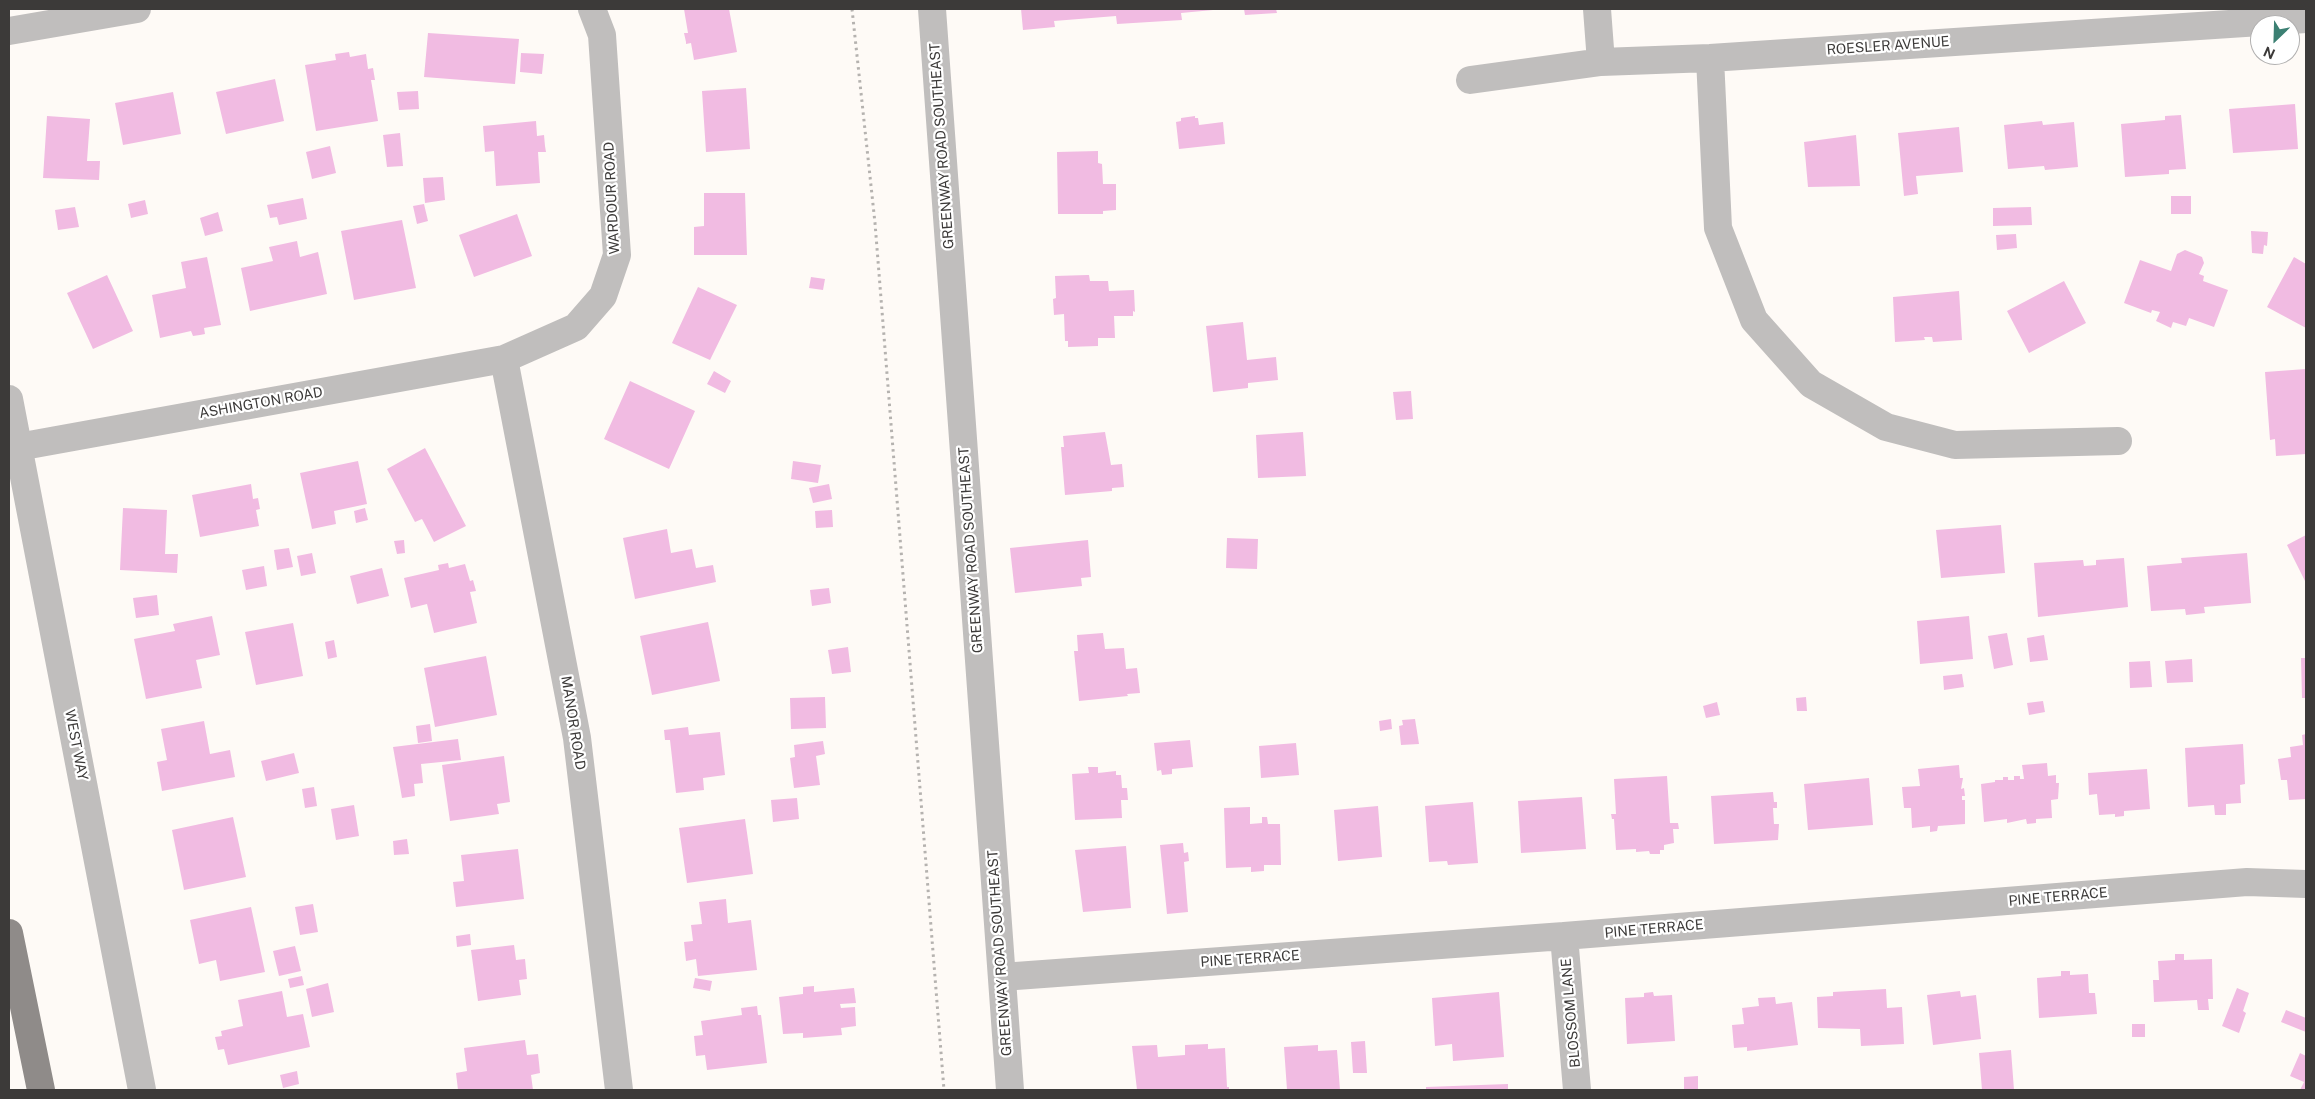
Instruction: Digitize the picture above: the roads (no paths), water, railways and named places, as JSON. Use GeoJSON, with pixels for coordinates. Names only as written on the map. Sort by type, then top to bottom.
{"type":"FeatureCollection","features":[{"type":"Feature","properties":{"kind":"main road"},"geometry":{"type":"LineString","coordinates":[[9,933],[41,1090]]}},
{"type":"Feature","properties":{"kind":"street"},"geometry":{"type":"LineString","coordinates":[[9,30],[137,9]]}},
{"type":"Feature","properties":{"kind":"street","name":"WARDOUR ROAD"},"geometry":{"type":"LineString","coordinates":[[504,359],[576,327],[604,296],[617,255],[602,35],[592,9]]}},
{"type":"Feature","properties":{"kind":"street","name":"GREENWAY ROAD SOUTHEAST"},"geometry":{"type":"LineString","coordinates":[[932,9],[1010,1090]]}},
{"type":"Feature","properties":{"kind":"street"},"geometry":{"type":"LineString","coordinates":[[1597,9],[1601,62]]}},
{"type":"Feature","properties":{"kind":"street","name":"ROESLER AVENUE"},"geometry":{"type":"LineString","coordinates":[[1470,80],[1601,62],[1710,58],[2306,19]]}},
{"type":"Feature","properties":{"kind":"street"},"geometry":{"type":"LineString","coordinates":[[1710,58],[1718,228],[1754,320],[1811,384],[1886,428],[1955,445],[2118,441]]}},
{"type":"Feature","properties":{"kind":"street","name":"ASHINGTON ROAD"},"geometry":{"type":"LineString","coordinates":[[18,447],[504,359]]}},
{"type":"Feature","properties":{"kind":"street","name":"MANOR ROAD"},"geometry":{"type":"LineString","coordinates":[[504,359],[577,738],[619,1090]]}},
{"type":"Feature","properties":{"kind":"street","name":"WEST WAY"},"geometry":{"type":"LineString","coordinates":[[9,400],[142,1090]]}},
{"type":"Feature","properties":{"kind":"street","name":"PINE TERRACE"},"geometry":{"type":"LineString","coordinates":[[1002,977],[1564,936],[2247,882],[2306,884]]}},
{"type":"Feature","properties":{"kind":"street","name":"BLOSSOM LANE"},"geometry":{"type":"LineString","coordinates":[[1564,936],[1577,1090]]}}]}
